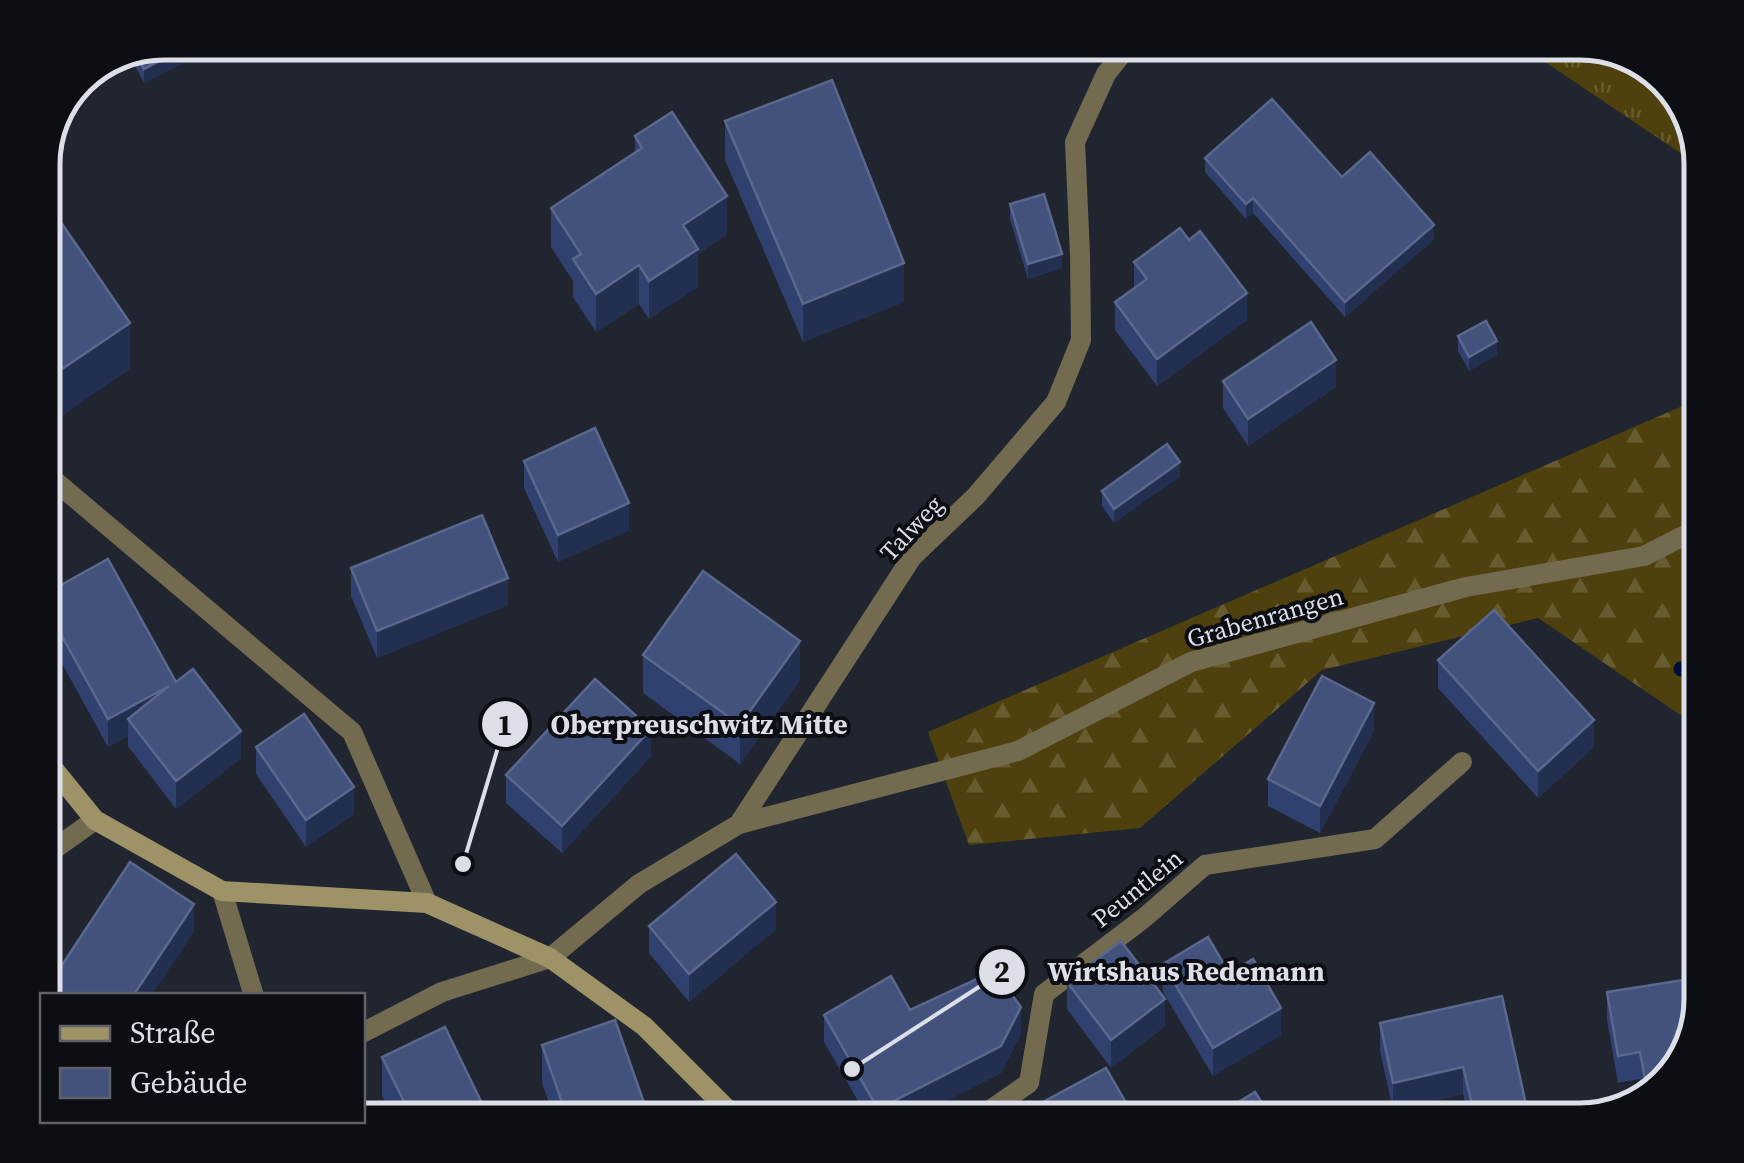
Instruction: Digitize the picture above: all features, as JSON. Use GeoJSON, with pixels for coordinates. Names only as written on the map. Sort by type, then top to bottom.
{"type":"FeatureCollection","features":[{"type":"Feature","properties":{"kind":"street","name":"Talweg"},"geometry":{"type":"LineString","coordinates":[[550,958],[639,884],[739,824],[912,557],[976,496],[1056,402],[1080,340],[1075,142],[1106,74],[1117,60]]}},
{"type":"Feature","properties":{"kind":"street"},"geometry":{"type":"LineString","coordinates":[[60,485],[352,732],[428,903]]}},
{"type":"Feature","properties":{"kind":"street","name":"Grabenrangen"},"geometry":{"type":"LineString","coordinates":[[739,824],[1018,751],[1191,662],[1466,586],[1644,556],[1684,536]]}},
{"type":"Feature","properties":{"kind":"street","name":"Peuntlein"},"geometry":{"type":"LineString","coordinates":[[1000,1103],[1029,1083],[1044,994],[1206,865],[1375,839],[1462,762]]}},
{"type":"Feature","properties":{"kind":"street"},"geometry":{"type":"LineString","coordinates":[[60,777],[95,820],[222,891],[428,903],[550,958],[644,1026],[721,1103]]}},
{"type":"Feature","properties":{"kind":"street"},"geometry":{"type":"LineString","coordinates":[[60,844],[95,820]]}},
{"type":"Feature","properties":{"kind":"street"},"geometry":{"type":"LineString","coordinates":[[222,891],[253,993]]}},
{"type":"Feature","properties":{"kind":"street"},"geometry":{"type":"LineString","coordinates":[[365,1030],[442,992],[550,958]]}},
{"type":"Feature","properties":{"kind":"green space"},"geometry":{"type":"Polygon","coordinates":[[[1542,60],[1600,62],[1638,78],[1670,112],[1683,155],[1542,60]]]}},
{"type":"Feature","properties":{"kind":"green space"},"geometry":{"type":"Polygon","coordinates":[[[1684,405],[1684,717],[1538,618],[1322,670],[1140,828],[969,845],[928,732],[1684,405]]]}},
{"type":"Feature","properties":{"kind":"building"},"geometry":{"type":"Polygon","coordinates":[[[160,60],[144,69],[141,63],[160,60]]]}},
{"type":"Feature","properties":{"kind":"building"},"geometry":{"type":"Polygon","coordinates":[[[832,80],[904,263],[803,304],[725,121],[832,80]]]}},
{"type":"Feature","properties":{"kind":"building"},"geometry":{"type":"Polygon","coordinates":[[[1272,99],[1342,177],[1370,152],[1434,225],[1345,302],[1253,198],[1246,204],[1205,158],[1272,99]]]}},
{"type":"Feature","properties":{"kind":"building"},"geometry":{"type":"Polygon","coordinates":[[[672,112],[727,196],[683,225],[698,249],[649,281],[639,265],[596,294],[573,259],[581,254],[551,208],[642,148],[635,136],[672,112]]]}},
{"type":"Feature","properties":{"kind":"building"},"geometry":{"type":"Polygon","coordinates":[[[1044,194],[1062,254],[1028,264],[1010,204],[1044,194]]]}},
{"type":"Feature","properties":{"kind":"building"},"geometry":{"type":"Polygon","coordinates":[[[60,221],[130,323],[60,370],[60,221]]]}},
{"type":"Feature","properties":{"kind":"building"},"geometry":{"type":"Polygon","coordinates":[[[1180,228],[1189,240],[1200,231],[1247,293],[1157,359],[1115,302],[1147,279],[1134,262],[1180,228]]]}},
{"type":"Feature","properties":{"kind":"building"},"geometry":{"type":"Polygon","coordinates":[[[1486,321],[1497,341],[1469,357],[1458,336],[1486,321]]]}},
{"type":"Feature","properties":{"kind":"building"},"geometry":{"type":"Polygon","coordinates":[[[1311,322],[1336,360],[1248,419],[1223,381],[1311,322]]]}},
{"type":"Feature","properties":{"kind":"building"},"geometry":{"type":"Polygon","coordinates":[[[595,428],[629,503],[558,535],[524,461],[595,428]]]}},
{"type":"Feature","properties":{"kind":"building"},"geometry":{"type":"Polygon","coordinates":[[[1167,444],[1180,462],[1114,509],[1102,491],[1167,444]]]}},
{"type":"Feature","properties":{"kind":"building"},"geometry":{"type":"Polygon","coordinates":[[[482,515],[508,578],[377,631],[351,568],[482,515]]]}},
{"type":"Feature","properties":{"kind":"building"},"geometry":{"type":"Polygon","coordinates":[[[108,559],[176,682],[193,669],[241,731],[176,781],[128,719],[169,686],[108,719],[60,633],[60,586],[108,559]]]}},
{"type":"Feature","properties":{"kind":"building"},"geometry":{"type":"Polygon","coordinates":[[[703,571],[800,641],[740,725],[643,655],[703,571]]]}},
{"type":"Feature","properties":{"kind":"building"},"geometry":{"type":"Polygon","coordinates":[[[1494,610],[1594,720],[1538,771],[1438,660],[1494,610]]]}},
{"type":"Feature","properties":{"kind":"building"},"geometry":{"type":"Polygon","coordinates":[[[1322,676],[1374,703],[1320,806],[1268,779],[1322,676]]]}},
{"type":"Feature","properties":{"kind":"building"},"geometry":{"type":"Polygon","coordinates":[[[595,679],[651,729],[562,826],[506,775],[595,679]]]}},
{"type":"Feature","properties":{"kind":"building"},"geometry":{"type":"Polygon","coordinates":[[[304,714],[354,787],[306,820],[256,747],[304,714]]]}},
{"type":"Feature","properties":{"kind":"building"},"geometry":{"type":"Polygon","coordinates":[[[736,854],[776,902],[689,974],[649,926],[736,854]]]}},
{"type":"Feature","properties":{"kind":"building"},"geometry":{"type":"Polygon","coordinates":[[[130,862],[194,904],[135,993],[60,993],[60,968],[130,862]]]}},
{"type":"Feature","properties":{"kind":"building"},"geometry":{"type":"Polygon","coordinates":[[[1208,937],[1229,973],[1253,959],[1281,1008],[1213,1048],[1163,964],[1208,937]]]}},
{"type":"Feature","properties":{"kind":"building"},"geometry":{"type":"Polygon","coordinates":[[[1121,941],[1165,999],[1111,1040],[1067,982],[1121,941]]]}},
{"type":"Feature","properties":{"kind":"building"},"geometry":{"type":"Polygon","coordinates":[[[994,971],[1021,1007],[1001,1046],[890,1103],[875,1103],[824,1015],[891,976],[910,1010],[994,971]]]}},
{"type":"Feature","properties":{"kind":"building"},"geometry":{"type":"Polygon","coordinates":[[[1684,980],[1683,1012],[1673,1045],[1645,1079],[1640,1052],[1618,1056],[1607,992],[1684,980]]]}},
{"type":"Feature","properties":{"kind":"building"},"geometry":{"type":"Polygon","coordinates":[[[1502,996],[1526,1103],[1472,1103],[1463,1067],[1393,1083],[1380,1023],[1502,996]]]}},
{"type":"Feature","properties":{"kind":"building"},"geometry":{"type":"Polygon","coordinates":[[[615,1020],[644,1103],[562,1103],[542,1045],[615,1020]]]}},
{"type":"Feature","properties":{"kind":"building"},"geometry":{"type":"Polygon","coordinates":[[[445,1027],[482,1103],[405,1103],[382,1057],[445,1027]]]}},
{"type":"Feature","properties":{"kind":"building"},"geometry":{"type":"Polygon","coordinates":[[[1106,1068],[1126,1103],[1041,1103],[1106,1068]]]}},
{"type":"Feature","properties":{"kind":"building"},"geometry":{"type":"Polygon","coordinates":[[[1255,1092],[1262,1103],[1237,1103],[1255,1092]]]}},
{"type":"Feature","properties":{"kind":"place","name":"Oberpreuschwitz Mitte"},"geometry":{"type":"Point","coordinates":[463,864]}},
{"type":"Feature","properties":{"kind":"place","name":"Wirtshaus Redemann"},"geometry":{"type":"Point","coordinates":[852,1069]}}]}
